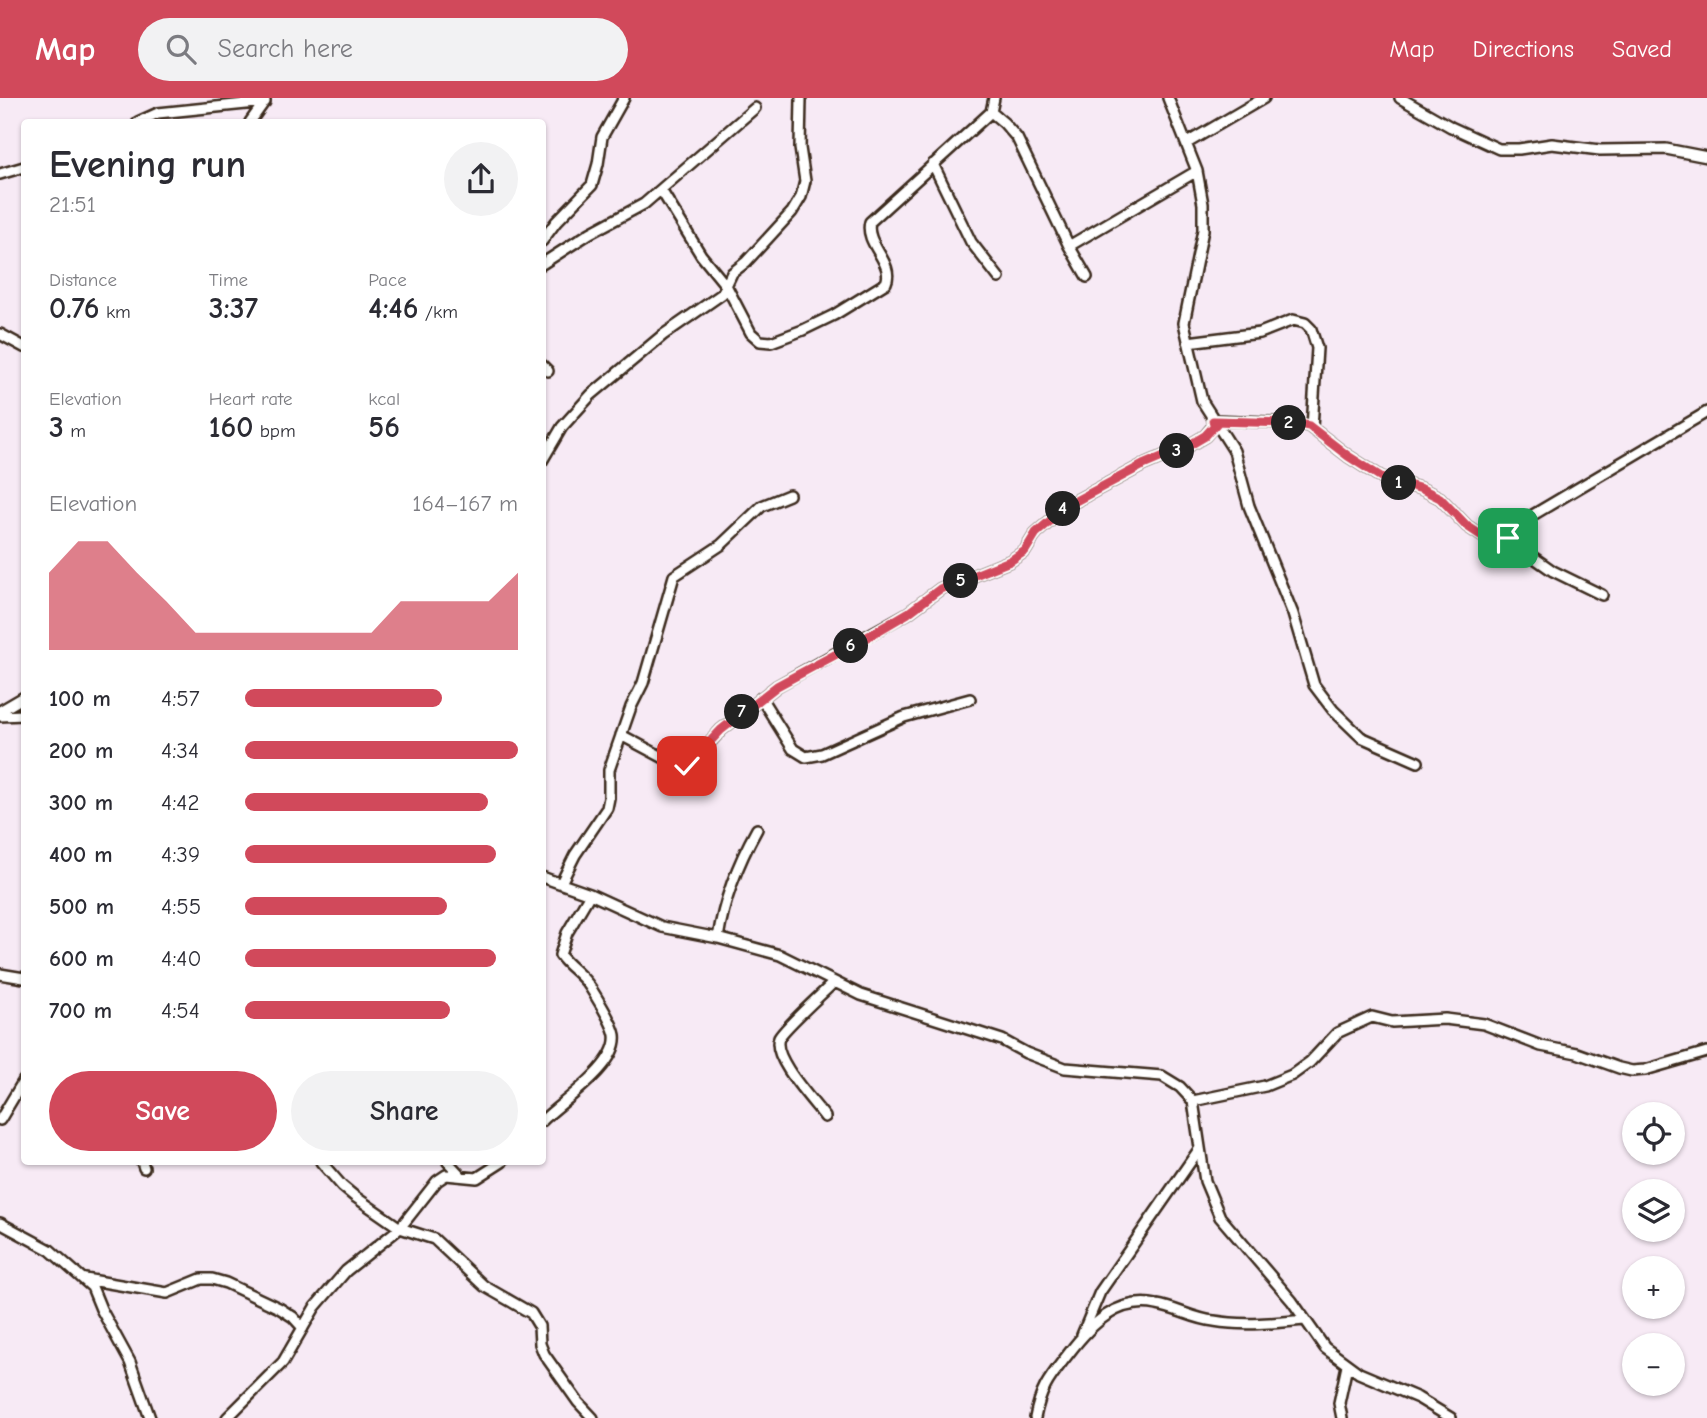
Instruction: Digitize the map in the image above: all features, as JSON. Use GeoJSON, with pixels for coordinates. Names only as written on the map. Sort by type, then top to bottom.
{"type":"FeatureCollection","features":[{"type":"Feature","properties":{"kind":"street"},"geometry":{"type":"LineString","coordinates":[[546,236],[592,185],[602,137],[624,98]]}},
{"type":"Feature","properties":{"kind":"street"},"geometry":{"type":"LineString","coordinates":[[546,453],[562,427],[591,396],[663,335],[719,297],[727,287],[732,273],[792,212],[801,197],[805,181],[800,148],[802,98]]}},
{"type":"Feature","properties":{"kind":"street"},"geometry":{"type":"LineString","coordinates":[[661,190],[701,256],[727,287],[751,333],[766,342],[834,315],[887,281],[888,270],[869,235],[870,222],[991,112],[994,98]]}},
{"type":"Feature","properties":{"kind":"street"},"geometry":{"type":"LineString","coordinates":[[1168,98],[1197,170],[1204,217],[1184,316],[1184,329],[1202,401],[1234,451],[1249,506],[1293,614],[1314,685],[1361,737],[1418,762]]}},
{"type":"Feature","properties":{"kind":"street"},"geometry":{"type":"LineString","coordinates":[[1186,143],[1264,98]]}},
{"type":"Feature","properties":{"kind":"street"},"geometry":{"type":"LineString","coordinates":[[1400,98],[1451,127],[1499,149],[1552,144],[1611,150],[1666,149],[1707,157]]}},
{"type":"Feature","properties":{"kind":"street"},"geometry":{"type":"LineString","coordinates":[[145,119],[158,113],[266,100]]}},
{"type":"Feature","properties":{"kind":"street"},"geometry":{"type":"LineString","coordinates":[[252,119],[266,100]]}},
{"type":"Feature","properties":{"kind":"street"},"geometry":{"type":"LineString","coordinates":[[546,261],[590,233],[644,204],[755,107]]}},
{"type":"Feature","properties":{"kind":"street"},"geometry":{"type":"LineString","coordinates":[[991,112],[1004,122],[1017,138],[1069,246],[1087,277]]}},
{"type":"Feature","properties":{"kind":"street"},"geometry":{"type":"LineString","coordinates":[[933,164],[971,242],[999,278]]}},
{"type":"Feature","properties":{"kind":"street"},"geometry":{"type":"LineString","coordinates":[[0,174],[21,168]]}},
{"type":"Feature","properties":{"kind":"street"},"geometry":{"type":"LineString","coordinates":[[1069,246],[1197,170]]}},
{"type":"Feature","properties":{"kind":"street"},"geometry":{"type":"LineString","coordinates":[[1188,342],[1260,333],[1293,320],[1305,323],[1311,329],[1317,348],[1312,428]]}},
{"type":"Feature","properties":{"kind":"street"},"geometry":{"type":"LineString","coordinates":[[0,334],[21,345]]}},
{"type":"Feature","properties":{"kind":"street"},"geometry":{"type":"LineString","coordinates":[[1215,422],[1299,423],[1312,428],[1337,449],[1381,477],[1422,489],[1440,498],[1467,526],[1488,537],[1499,535],[1707,412]]}},
{"type":"Feature","properties":{"kind":"street"},"geometry":{"type":"LineString","coordinates":[[621,735],[679,766],[687,766],[721,730],[777,686],[908,613],[940,589],[988,571],[1020,554],[1036,533],[1070,504],[1143,465],[1188,446],[1205,436],[1215,422]]}},
{"type":"Feature","properties":{"kind":"street"},"geometry":{"type":"LineString","coordinates":[[561,883],[575,855],[607,808],[608,774],[643,683],[674,576],[721,545],[762,506],[789,495]]}},
{"type":"Feature","properties":{"kind":"street"},"geometry":{"type":"LineString","coordinates":[[1499,535],[1508,538],[1560,575],[1602,596]]}},
{"type":"Feature","properties":{"kind":"street"},"geometry":{"type":"LineString","coordinates":[[761,698],[793,749],[806,757],[822,754],[904,717],[970,699]]}},
{"type":"Feature","properties":{"kind":"street"},"geometry":{"type":"LineString","coordinates":[[0,713],[21,699]]}},
{"type":"Feature","properties":{"kind":"street"},"geometry":{"type":"LineString","coordinates":[[0,713],[21,715]]}},
{"type":"Feature","properties":{"kind":"street"},"geometry":{"type":"LineString","coordinates":[[718,938],[722,914],[739,864],[757,829]]}},
{"type":"Feature","properties":{"kind":"street"},"geometry":{"type":"LineString","coordinates":[[546,878],[590,894],[662,927],[718,938],[780,955],[871,999],[1002,1040],[1026,1053],[1065,1068],[1162,1076],[1180,1087],[1193,1101],[1205,1181],[1220,1217],[1292,1301],[1325,1348],[1359,1373],[1418,1398],[1451,1418]]}},
{"type":"Feature","properties":{"kind":"street"},"geometry":{"type":"LineString","coordinates":[[546,1117],[602,1067],[615,1045],[614,1030],[591,988],[560,955],[567,933],[590,894]]}},
{"type":"Feature","properties":{"kind":"street"},"geometry":{"type":"LineString","coordinates":[[0,974],[21,978]]}},
{"type":"Feature","properties":{"kind":"street"},"geometry":{"type":"LineString","coordinates":[[825,1117],[781,1059],[778,1045],[784,1031],[833,982]]}},
{"type":"Feature","properties":{"kind":"street"},"geometry":{"type":"LineString","coordinates":[[1193,1101],[1265,1086],[1292,1075],[1310,1062],[1337,1033],[1372,1017],[1392,1022],[1445,1019],[1484,1024],[1541,1046],[1577,1053],[1632,1071],[1645,1070],[1707,1052]]}},
{"type":"Feature","properties":{"kind":"street"},"geometry":{"type":"LineString","coordinates":[[0,1120],[21,1085]]}},
{"type":"Feature","properties":{"kind":"street"},"geometry":{"type":"LineString","coordinates":[[1080,1339],[1100,1292],[1200,1148]]}},
{"type":"Feature","properties":{"kind":"street"},"geometry":{"type":"LineString","coordinates":[[324,1165],[342,1186],[400,1228],[434,1239],[484,1286],[531,1313],[539,1326],[540,1344],[544,1354],[578,1402],[593,1418]]}},
{"type":"Feature","properties":{"kind":"street"},"geometry":{"type":"LineString","coordinates":[[451,1165],[461,1176]]}},
{"type":"Feature","properties":{"kind":"street"},"geometry":{"type":"LineString","coordinates":[[227,1418],[283,1362],[315,1307],[346,1271],[400,1228],[442,1177],[477,1178],[497,1165]]}},
{"type":"Feature","properties":{"kind":"street"},"geometry":{"type":"LineString","coordinates":[[0,1223],[41,1244],[85,1279],[95,1291],[101,1309],[130,1362],[150,1418]]}},
{"type":"Feature","properties":{"kind":"street"},"geometry":{"type":"LineString","coordinates":[[85,1279],[167,1293],[201,1279],[212,1279],[279,1308],[303,1328]]}},
{"type":"Feature","properties":{"kind":"street"},"geometry":{"type":"LineString","coordinates":[[1035,1418],[1045,1384],[1080,1339],[1115,1309],[1139,1303],[1157,1305],[1218,1322],[1304,1320]]}},
{"type":"Feature","properties":{"kind":"street"},"geometry":{"type":"LineString","coordinates":[[1342,1418],[1339,1403],[1347,1366]]}},
{"type":"Feature","properties":{"kind":"route"},"geometry":{"type":"LineString","coordinates":[[687,766],[721,730],[777,686],[908,613],[940,589],[1010,561],[1025,551],[1036,533],[1070,504],[1143,465],[1188,446],[1207,434],[1216,424],[1213,421],[1242,420],[1309,426],[1326,441],[1381,477],[1422,489],[1440,498],[1467,526],[1482,536],[1501,535],[1508,538]]}}]}
